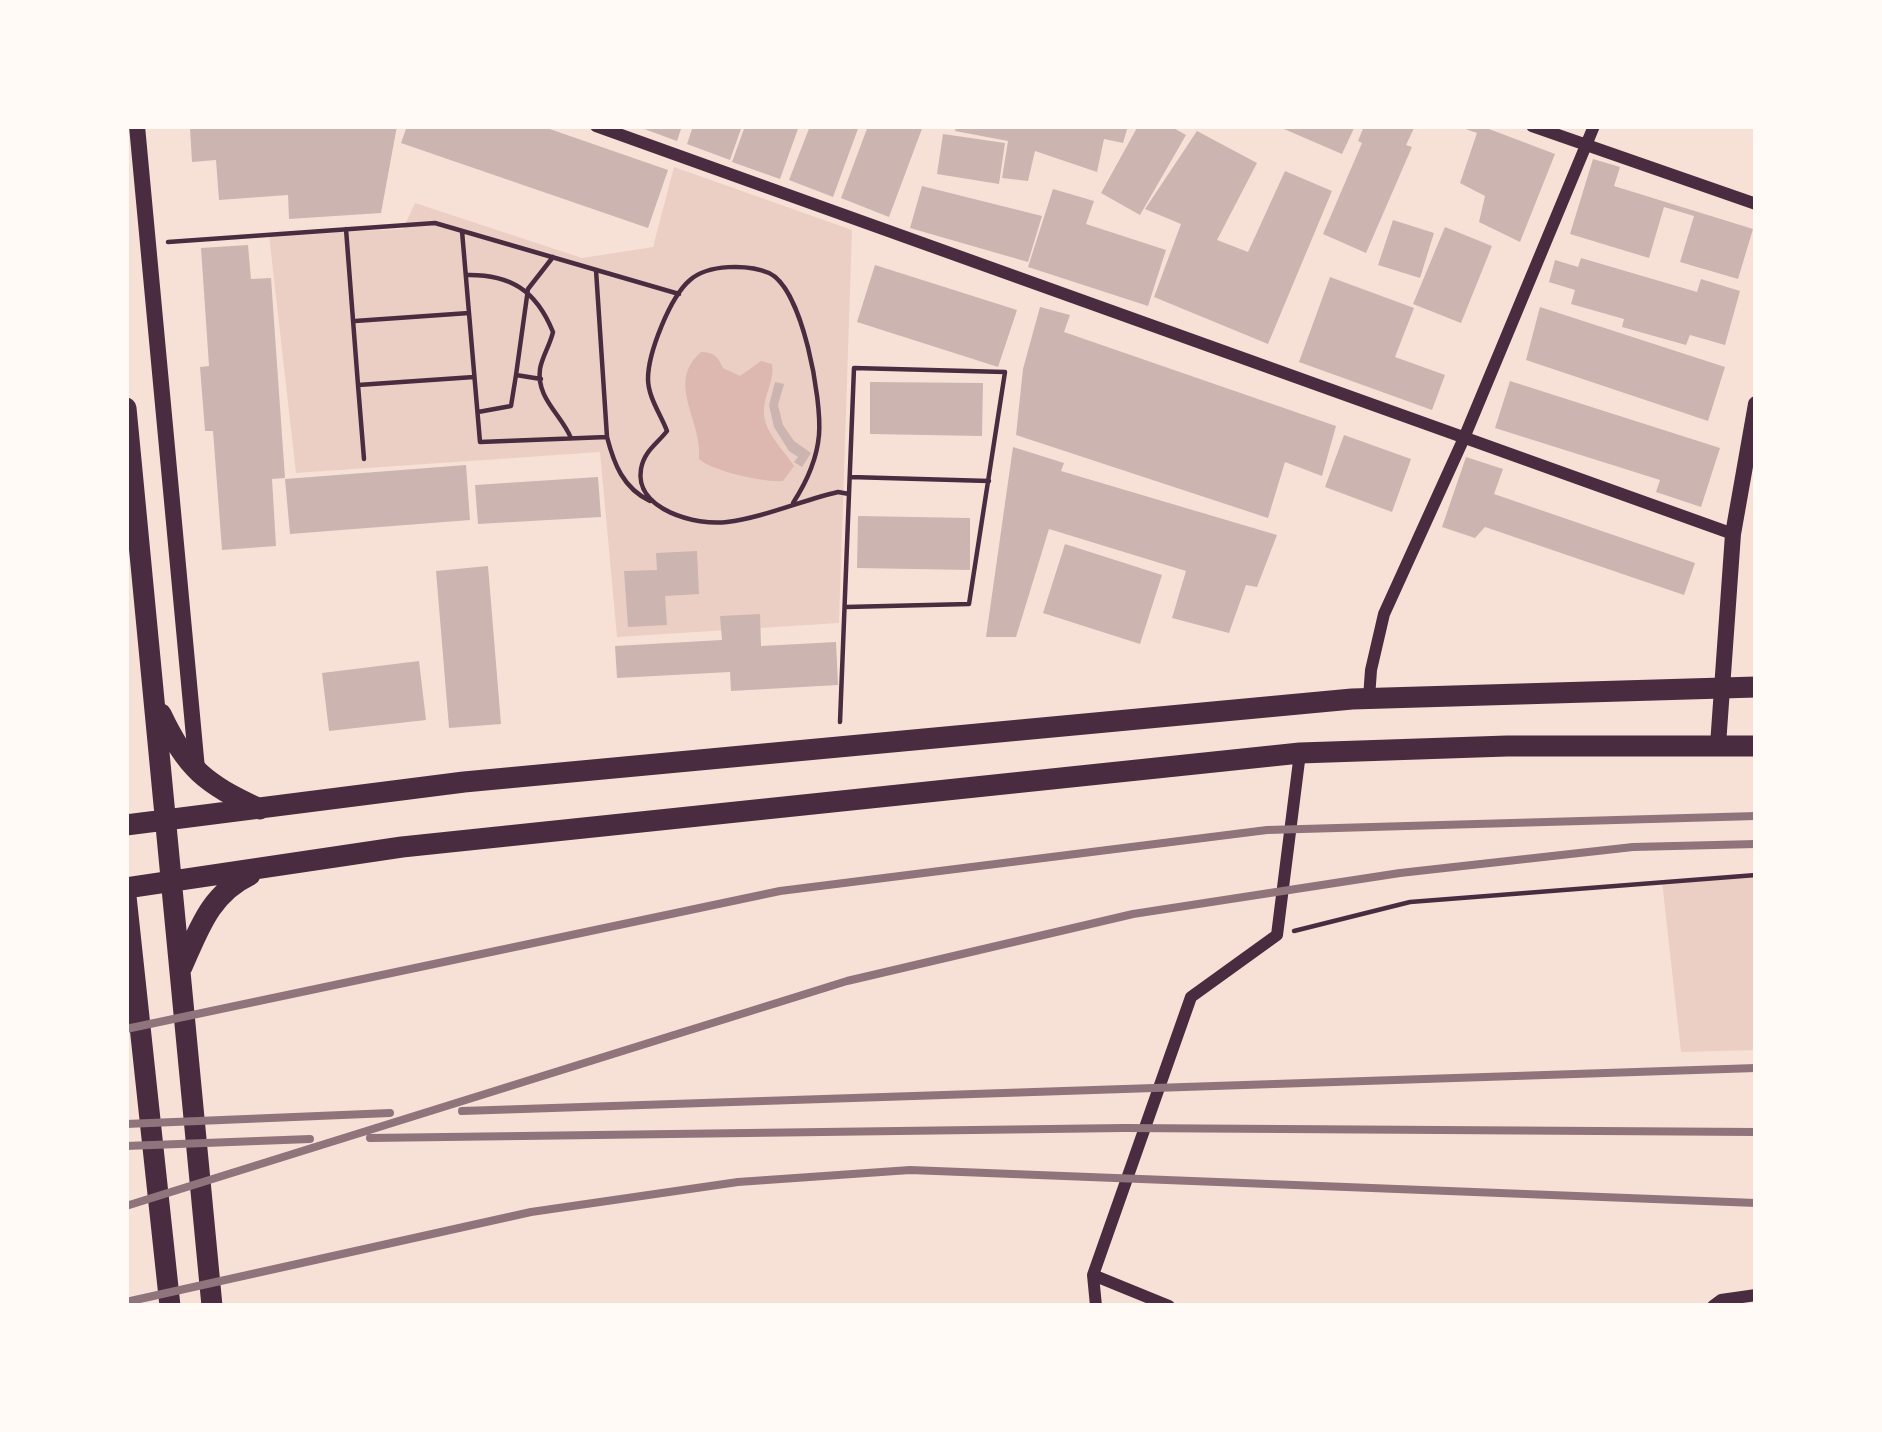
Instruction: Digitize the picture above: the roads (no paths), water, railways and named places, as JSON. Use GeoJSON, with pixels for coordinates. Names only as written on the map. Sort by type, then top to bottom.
{"type":"FeatureCollection","features":[{"type":"Feature","properties":{"kind":"main road"},"geometry":{"type":"LineString","coordinates":[[126,408],[212,1306]]}},
{"type":"Feature","properties":{"kind":"main road"},"geometry":{"type":"LineString","coordinates":[[126,825],[464,782],[1369,698],[1756,687]]}},
{"type":"Feature","properties":{"kind":"main road"},"geometry":{"type":"LineString","coordinates":[[153,698],[181,756],[218,789],[260,809]]}},
{"type":"Feature","properties":{"kind":"main road"},"geometry":{"type":"LineString","coordinates":[[170,1306],[131,976],[126,892],[402,847],[1300,753],[1507,746],[1756,746]]}},
{"type":"Feature","properties":{"kind":"main road"},"geometry":{"type":"LineString","coordinates":[[180,973],[207,909],[234,883],[263,869]]}},
{"type":"Feature","properties":{"kind":"street"},"geometry":{"type":"LineString","coordinates":[[137,126],[197,770]]}},
{"type":"Feature","properties":{"kind":"street"},"geometry":{"type":"LineString","coordinates":[[596,126],[1732,534]]}},
{"type":"Feature","properties":{"kind":"street"},"geometry":{"type":"LineString","coordinates":[[1532,126],[1756,204]]}},
{"type":"Feature","properties":{"kind":"street"},"geometry":{"type":"LineString","coordinates":[[1369,698],[1384,614],[1464,438],[1594,126]]}},
{"type":"Feature","properties":{"kind":"street"},"geometry":{"type":"LineString","coordinates":[[1718,746],[1732,534],[1756,404]]}},
{"type":"Feature","properties":{"kind":"street"},"geometry":{"type":"LineString","coordinates":[[1096,1306],[1093,1275],[1191,998],[1277,935],[1300,753]]}},
{"type":"Feature","properties":{"kind":"street"},"geometry":{"type":"LineString","coordinates":[[1093,1275],[1169,1306]]}},
{"type":"Feature","properties":{"kind":"street"},"geometry":{"type":"LineString","coordinates":[[1713,1306],[1720,1300],[1756,1295]]}},
{"type":"Feature","properties":{"kind":"railway"},"geometry":{"type":"LineString","coordinates":[[126,1029],[780,891],[1267,830],[1756,816]]}},
{"type":"Feature","properties":{"kind":"railway"},"geometry":{"type":"LineString","coordinates":[[126,1206],[847,981],[1133,914],[1400,873],[1633,847],[1756,844]]}},
{"type":"Feature","properties":{"kind":"railway"},"geometry":{"type":"LineString","coordinates":[[462,1111],[1756,1068]]}},
{"type":"Feature","properties":{"kind":"railway"},"geometry":{"type":"LineString","coordinates":[[126,1124],[390,1113]]}},
{"type":"Feature","properties":{"kind":"railway"},"geometry":{"type":"LineString","coordinates":[[370,1138],[1124,1128],[1756,1132]]}},
{"type":"Feature","properties":{"kind":"railway"},"geometry":{"type":"LineString","coordinates":[[126,1146],[310,1139]]}},
{"type":"Feature","properties":{"kind":"railway"},"geometry":{"type":"LineString","coordinates":[[126,1302],[531,1212],[738,1182],[910,1170],[1756,1203]]}}]}
